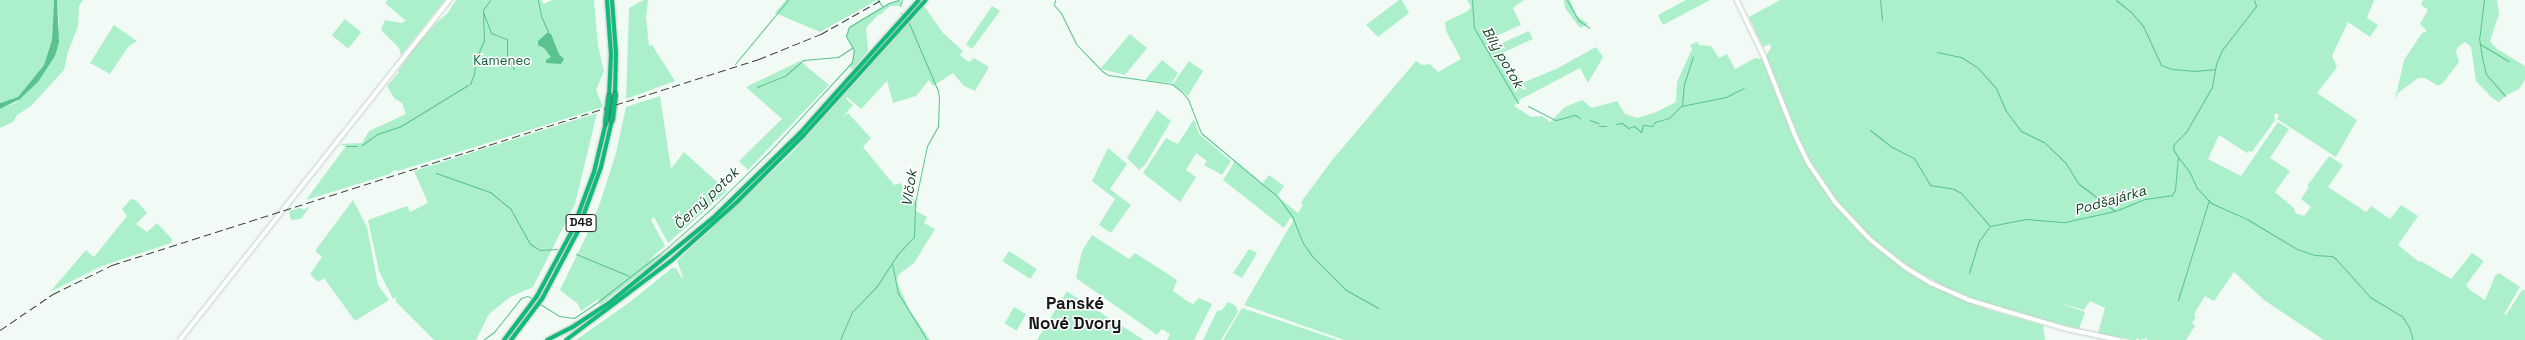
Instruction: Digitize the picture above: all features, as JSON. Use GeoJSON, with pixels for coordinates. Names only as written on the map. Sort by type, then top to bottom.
{"type":"FeatureCollection","features":[{"type":"Feature","properties":{"kind":"highway","name":"D48"},"geometry":{"type":"LineString","coordinates":[[504,340],[532,304],[562,253],[581,209],[594,172],[606,122],[609,96],[611,54],[607,0]]}},
{"type":"Feature","properties":{"kind":"highway","name":"D48"},"geometry":{"type":"LineString","coordinates":[[511,340],[537,307],[567,255],[586,211],[601,167],[612,120],[615,94],[616,53],[612,0]]}},
{"type":"Feature","properties":{"kind":"highway"},"geometry":{"type":"LineString","coordinates":[[674,256],[778,155],[919,0]]}},
{"type":"Feature","properties":{"kind":"highway"},"geometry":{"type":"LineString","coordinates":[[547,340],[574,326],[609,303],[674,256],[738,202],[787,153],[926,0]]}},
{"type":"Feature","properties":{"kind":"highway"},"geometry":{"type":"LineString","coordinates":[[566,340],[669,259]]}},
{"type":"Feature","properties":{"kind":"main road"},"geometry":{"type":"LineString","coordinates":[[180,340],[449,0]]}},
{"type":"Feature","properties":{"kind":"main road"},"geometry":{"type":"LineString","coordinates":[[1737,0],[1764,56],[1796,137],[1815,173],[1836,203],[1881,249],[1931,283],[1969,300],[2067,329],[2119,340]]}},
{"type":"Feature","properties":{"kind":"green space"},"geometry":{"type":"Polygon","coordinates":[[[0,0],[54,0],[52,40],[44,65],[18,97],[0,103],[0,0]]]}},
{"type":"Feature","properties":{"kind":"green space"},"geometry":{"type":"Polygon","coordinates":[[[57,0],[83,0],[79,6],[78,26],[68,52],[64,70],[31,106],[17,115],[13,122],[0,128],[0,109],[15,103],[38,82],[55,56],[59,23],[57,0]]]}},
{"type":"Feature","properties":{"kind":"green space"},"geometry":{"type":"Polygon","coordinates":[[[388,0],[445,0],[401,55],[399,48],[381,30],[385,20],[401,23],[406,21],[385,3],[388,0]]]}},
{"type":"Feature","properties":{"kind":"green space","name":"Kamenec"},"geometry":{"type":"Polygon","coordinates":[[[456,0],[541,0],[544,4],[552,0],[594,0],[598,46],[604,71],[596,90],[603,107],[398,171],[394,170],[390,174],[306,200],[346,146],[339,144],[362,143],[369,131],[406,114],[402,103],[394,98],[387,86],[399,72],[398,71],[414,48],[435,24],[448,13],[456,0]]]}},
{"type":"Feature","properties":{"kind":"green space"},"geometry":{"type":"Polygon","coordinates":[[[644,0],[648,0],[646,18],[649,46],[652,45],[675,81],[626,99],[629,8],[644,0]]]}},
{"type":"Feature","properties":{"kind":"green space"},"geometry":{"type":"Polygon","coordinates":[[[786,0],[877,0],[820,32],[775,13],[786,0]]]}},
{"type":"Feature","properties":{"kind":"green space"},"geometry":{"type":"Polygon","coordinates":[[[902,0],[900,6],[890,6],[880,15],[879,14],[866,28],[868,51],[853,69],[848,66],[852,62],[854,50],[846,36],[849,27],[889,3],[902,0]]]}},
{"type":"Feature","properties":{"kind":"green space"},"geometry":{"type":"Polygon","coordinates":[[[1399,0],[1402,0],[1409,13],[1378,37],[1366,25],[1399,0]]]}},
{"type":"Feature","properties":{"kind":"green space"},"geometry":{"type":"Polygon","coordinates":[[[1467,0],[1524,0],[1513,8],[1521,25],[1491,38],[1493,47],[1529,31],[1533,39],[1504,52],[1522,83],[1558,68],[1596,47],[1603,57],[1588,83],[1580,68],[1521,99],[1514,106],[1531,117],[1542,116],[1550,122],[1565,107],[1582,100],[1592,108],[1617,101],[1625,114],[1637,118],[1654,113],[1676,102],[1677,82],[1692,49],[1690,45],[1697,42],[1699,45],[1711,46],[1719,58],[1727,54],[1735,69],[1755,58],[1762,59],[1794,138],[1806,163],[1821,186],[1858,231],[1904,269],[1930,285],[1990,310],[2043,325],[2045,340],[1344,340],[1244,305],[1294,219],[1290,218],[1284,228],[1223,180],[1235,161],[1262,184],[1269,175],[1284,186],[1277,196],[1298,213],[1303,205],[1301,202],[1333,159],[1416,61],[1422,65],[1430,64],[1438,72],[1461,59],[1446,31],[1445,22],[1468,11],[1471,7],[1467,0]]]}},
{"type":"Feature","properties":{"kind":"green space"},"geometry":{"type":"Polygon","coordinates":[[[1564,0],[1570,0],[1577,16],[1588,24],[1580,28],[1565,8],[1564,0]]]}},
{"type":"Feature","properties":{"kind":"green space"},"geometry":{"type":"Polygon","coordinates":[[[1686,0],[1710,0],[1663,25],[1658,15],[1686,0]]]}},
{"type":"Feature","properties":{"kind":"green space"},"geometry":{"type":"Polygon","coordinates":[[[1780,0],[2374,0],[2367,18],[2378,25],[2370,37],[2348,22],[2332,56],[2337,67],[2317,93],[2357,120],[2336,157],[2277,119],[2279,115],[2276,113],[2274,116],[2275,120],[2252,152],[2249,151],[2247,153],[2219,135],[2208,159],[2241,176],[2278,122],[2289,129],[2270,158],[2290,171],[2275,192],[2294,208],[2295,213],[2304,216],[2311,207],[2301,199],[2309,187],[2307,186],[2329,156],[2343,165],[2328,187],[2366,212],[2371,206],[2390,219],[2401,205],[2418,216],[2398,245],[2419,262],[2421,261],[2451,279],[2472,253],[2484,261],[2466,285],[2470,290],[2485,300],[2495,276],[2499,273],[2520,287],[2504,314],[2506,315],[2522,290],[2525,290],[2525,340],[2324,340],[2264,300],[2234,272],[2214,301],[2205,296],[2194,314],[2196,317],[2192,323],[2195,326],[2186,340],[2147,340],[2147,338],[2140,340],[2137,338],[2136,340],[2131,340],[2098,333],[2105,308],[2090,301],[2084,310],[2060,303],[2085,312],[2079,329],[1991,306],[1945,287],[1906,265],[1872,238],[1838,202],[1810,161],[1798,136],[1766,55],[1771,48],[1770,44],[1763,47],[1749,17],[1780,0]]]}},
{"type":"Feature","properties":{"kind":"green space"},"geometry":{"type":"Polygon","coordinates":[[[2423,0],[2497,0],[2499,14],[2490,41],[2497,49],[2525,66],[2525,80],[2519,89],[2505,96],[2499,102],[2492,98],[2476,81],[2471,47],[2465,42],[2457,48],[2456,52],[2459,62],[2443,83],[2438,86],[2425,78],[2418,78],[2398,93],[2395,100],[2404,60],[2422,33],[2427,31],[2420,24],[2428,10],[2421,5],[2423,0]]]}},
{"type":"Feature","properties":{"kind":"green space"},"geometry":{"type":"Polygon","coordinates":[[[924,6],[943,33],[963,51],[960,55],[969,62],[974,58],[989,67],[975,91],[964,86],[953,73],[933,86],[929,80],[916,96],[893,103],[887,81],[861,109],[847,97],[846,99],[853,105],[843,117],[848,113],[871,138],[863,147],[894,185],[900,183],[917,203],[916,211],[927,217],[924,223],[935,229],[914,263],[898,275],[897,282],[909,309],[930,340],[576,340],[630,302],[672,268],[676,268],[681,277],[683,277],[677,261],[792,153],[924,6]]]}},
{"type":"Feature","properties":{"kind":"green space"},"geometry":{"type":"Polygon","coordinates":[[[992,6],[1000,11],[972,49],[966,44],[992,6]]]}},
{"type":"Feature","properties":{"kind":"green space"},"geometry":{"type":"Polygon","coordinates":[[[345,19],[361,32],[348,49],[332,35],[345,19]]]}},
{"type":"Feature","properties":{"kind":"green space"},"geometry":{"type":"Polygon","coordinates":[[[114,25],[137,41],[128,47],[110,74],[90,63],[114,25]]]}},
{"type":"Feature","properties":{"kind":"green space"},"geometry":{"type":"Polygon","coordinates":[[[1130,34],[1147,48],[1125,75],[1100,69],[1130,34]]]}},
{"type":"Feature","properties":{"kind":"green space"},"geometry":{"type":"Polygon","coordinates":[[[1162,60],[1178,73],[1172,83],[1145,80],[1162,60]]]}},
{"type":"Feature","properties":{"kind":"green space"},"geometry":{"type":"Polygon","coordinates":[[[800,61],[829,85],[748,170],[739,161],[782,119],[746,87],[800,61]]]}},
{"type":"Feature","properties":{"kind":"green space"},"geometry":{"type":"Polygon","coordinates":[[[1189,61],[1203,71],[1188,96],[1173,84],[1189,61]]]}},
{"type":"Feature","properties":{"kind":"green space"},"geometry":{"type":"Polygon","coordinates":[[[660,96],[671,169],[684,152],[727,191],[668,243],[654,217],[651,220],[665,246],[649,260],[667,252],[600,305],[598,299],[581,311],[578,304],[560,290],[592,224],[601,200],[616,153],[626,107],[660,96]]]}},
{"type":"Feature","properties":{"kind":"green space"},"geometry":{"type":"Polygon","coordinates":[[[1157,110],[1171,121],[1145,165],[1139,170],[1127,158],[1157,110]]]}},
{"type":"Feature","properties":{"kind":"green space"},"geometry":{"type":"Polygon","coordinates":[[[597,113],[575,204],[533,287],[510,297],[489,314],[476,340],[434,340],[396,302],[396,297],[393,299],[379,271],[368,220],[407,206],[410,212],[428,203],[414,171],[597,113]]]}},
{"type":"Feature","properties":{"kind":"green space"},"geometry":{"type":"Polygon","coordinates":[[[1194,119],[1199,134],[1231,161],[1222,175],[1204,165],[1207,161],[1196,153],[1186,170],[1196,177],[1180,202],[1143,173],[1166,138],[1178,144],[1194,119]]]}},
{"type":"Feature","properties":{"kind":"green space"},"geometry":{"type":"Polygon","coordinates":[[[1108,148],[1127,164],[1110,189],[1131,205],[1111,233],[1099,225],[1115,199],[1092,181],[1108,148]]]}},
{"type":"Feature","properties":{"kind":"green space"},"geometry":{"type":"Polygon","coordinates":[[[131,199],[136,200],[147,213],[136,224],[147,232],[157,223],[172,239],[171,243],[102,266],[50,292],[86,250],[94,257],[127,216],[122,209],[131,199]]]}},
{"type":"Feature","properties":{"kind":"green space"},"geometry":{"type":"Polygon","coordinates":[[[353,200],[367,227],[378,285],[389,300],[355,321],[324,278],[318,282],[310,274],[322,257],[315,251],[353,200]]]}},
{"type":"Feature","properties":{"kind":"green space"},"geometry":{"type":"Polygon","coordinates":[[[310,206],[301,219],[291,220],[289,211],[300,208],[304,210],[310,206]]]}},
{"type":"Feature","properties":{"kind":"green space"},"geometry":{"type":"Polygon","coordinates":[[[1092,235],[1129,259],[1135,253],[1177,280],[1173,291],[1187,301],[1193,304],[1199,298],[1212,304],[1194,340],[1167,340],[1170,334],[1162,329],[1157,335],[1076,278],[1082,251],[1092,235]]]}},
{"type":"Feature","properties":{"kind":"green space"},"geometry":{"type":"Polygon","coordinates":[[[1249,249],[1257,253],[1242,278],[1233,273],[1249,249]]]}},
{"type":"Feature","properties":{"kind":"green space"},"geometry":{"type":"Polygon","coordinates":[[[1009,251],[1037,269],[1030,279],[1002,261],[1009,251]]]}},
{"type":"Feature","properties":{"kind":"green space"},"geometry":{"type":"Polygon","coordinates":[[[1067,291],[1071,294],[1144,340],[1037,340],[1067,291]]]}},
{"type":"Feature","properties":{"kind":"green space"},"geometry":{"type":"Polygon","coordinates":[[[1228,302],[1236,306],[1238,312],[1221,340],[1203,340],[1217,311],[1222,310],[1228,302]]]}},
{"type":"Feature","properties":{"kind":"green space"},"geometry":{"type":"Polygon","coordinates":[[[1014,307],[1026,314],[1017,330],[1004,323],[1014,307]]]}},
{"type":"Feature","properties":{"kind":"green space"},"geometry":{"type":"Polygon","coordinates":[[[1242,308],[1338,340],[1223,340],[1242,308]]]}},
{"type":"Feature","properties":{"kind":"shaded area"},"geometry":{"type":"Polygon","coordinates":[[[54,0],[57,0],[59,42],[55,56],[38,82],[20,99],[0,109],[0,103],[18,97],[44,65],[52,40],[54,0]]]}},
{"type":"Feature","properties":{"kind":"shaded area"},"geometry":{"type":"Polygon","coordinates":[[[548,32],[551,34],[559,54],[564,59],[561,64],[546,63],[546,60],[551,57],[544,48],[538,45],[538,41],[548,32]]]}},
{"type":"Feature","properties":{"kind":"waterway"},"geometry":{"type":"LineString","coordinates":[[470,84],[474,74],[476,58],[484,41],[483,10],[490,0]]}},
{"type":"Feature","properties":{"kind":"waterway"},"geometry":{"type":"LineString","coordinates":[[538,0],[541,16],[548,32]]}},
{"type":"Feature","properties":{"kind":"waterway"},"geometry":{"type":"LineString","coordinates":[[735,64],[788,0]]}},
{"type":"Feature","properties":{"kind":"waterway"},"geometry":{"type":"LineString","coordinates":[[878,0],[882,6]]}},
{"type":"Feature","properties":{"kind":"waterway","name":"Černý potok"},"geometry":{"type":"LineString","coordinates":[[540,304],[559,316],[574,318],[599,301],[668,247],[714,206],[770,151],[852,62],[854,50],[846,36],[849,27],[889,3],[899,0]]}},
{"type":"Feature","properties":{"kind":"waterway","name":"Vlčok"},"geometry":{"type":"LineString","coordinates":[[900,6],[902,0]]}},
{"type":"Feature","properties":{"kind":"waterway"},"geometry":{"type":"LineString","coordinates":[[1055,0],[1054,5],[1061,13],[1076,44],[1102,71],[1108,75],[1172,84],[1181,91],[1188,99],[1201,133],[1278,197],[1292,216],[1303,243],[1312,256],[1346,290],[1378,308]]}},
{"type":"Feature","properties":{"kind":"waterway","name":"Bílý potok"},"geometry":{"type":"LineString","coordinates":[[1472,0],[1474,28],[1518,103]]}},
{"type":"Feature","properties":{"kind":"waterway"},"geometry":{"type":"LineString","coordinates":[[1567,0],[1578,20],[1590,28]]}},
{"type":"Feature","properties":{"kind":"waterway"},"geometry":{"type":"LineString","coordinates":[[1880,0],[1882,20]]}},
{"type":"Feature","properties":{"kind":"waterway"},"geometry":{"type":"LineString","coordinates":[[2116,0],[2131,12],[2143,26],[2161,65],[2172,69],[2193,71],[2214,69]]}},
{"type":"Feature","properties":{"kind":"waterway","name":"Podšajárka"},"geometry":{"type":"LineString","coordinates":[[1870,130],[1892,147],[1914,158],[1930,185],[1954,189],[1961,193],[1990,226],[2027,219],[2065,222],[2115,211],[2145,199],[2172,195],[2175,190],[2178,157],[2173,149],[2174,144],[2186,132],[2212,87],[2216,64],[2222,50],[2256,6],[2254,0]]}},
{"type":"Feature","properties":{"kind":"waterway"},"geometry":{"type":"LineString","coordinates":[[2484,0],[2479,38],[2483,62],[2486,74],[2505,96]]}},
{"type":"Feature","properties":{"kind":"waterway"},"geometry":{"type":"LineString","coordinates":[[483,12],[491,33],[507,39],[507,57],[514,69]]}},
{"type":"Feature","properties":{"kind":"waterway","name":"Vlčok"},"geometry":{"type":"LineString","coordinates":[[840,340],[852,312],[877,286],[897,255],[914,237],[915,203],[927,146],[938,126],[939,99],[938,91],[909,23]]}},
{"type":"Feature","properties":{"kind":"waterway"},"geometry":{"type":"LineString","coordinates":[[2480,44],[2508,61]]}},
{"type":"Feature","properties":{"kind":"waterway"},"geometry":{"type":"LineString","coordinates":[[757,87],[786,75],[803,60],[838,57],[852,48]]}},
{"type":"Feature","properties":{"kind":"waterway"},"geometry":{"type":"LineString","coordinates":[[1937,52],[1961,57],[1977,67],[1996,88],[2006,111],[2021,131],[2044,142],[2065,162],[2079,184],[2115,211]]}},
{"type":"Feature","properties":{"kind":"waterway"},"geometry":{"type":"LineString","coordinates":[[1682,106],[1684,84],[1693,56]]}},
{"type":"Feature","properties":{"kind":"waterway"},"geometry":{"type":"LineString","coordinates":[[362,145],[377,134],[401,126],[468,85]]}},
{"type":"Feature","properties":{"kind":"waterway","name":"Bílý potok"},"geometry":{"type":"LineString","coordinates":[[1616,124],[1622,123],[1628,128],[1634,126],[1641,132],[1643,125],[1652,126],[1655,122],[1669,118],[1681,106],[1726,97],[1744,88]]}},
{"type":"Feature","properties":{"kind":"waterway","name":"Bílý potok"},"geometry":{"type":"LineString","coordinates":[[1528,106],[1556,120],[1575,115],[1580,118]]}},
{"type":"Feature","properties":{"kind":"waterway","name":"Bílý potok"},"geometry":{"type":"LineString","coordinates":[[1590,120],[1598,123]]}},
{"type":"Feature","properties":{"kind":"waterway","name":"Bílý potok"},"geometry":{"type":"LineString","coordinates":[[1599,126],[1606,126]]}},
{"type":"Feature","properties":{"kind":"waterway"},"geometry":{"type":"LineString","coordinates":[[346,146],[357,146]]}},
{"type":"Feature","properties":{"kind":"waterway"},"geometry":{"type":"LineString","coordinates":[[2178,157],[2189,171],[2197,188],[2211,203],[2247,219],[2297,249],[2314,255],[2332,256],[2336,259],[2370,297],[2402,316],[2409,327],[2413,340]]}},
{"type":"Feature","properties":{"kind":"waterway"},"geometry":{"type":"LineString","coordinates":[[436,173],[490,192],[510,208],[530,244],[540,250],[557,249]]}},
{"type":"Feature","properties":{"kind":"waterway"},"geometry":{"type":"LineString","coordinates":[[2178,300],[2209,200]]}},
{"type":"Feature","properties":{"kind":"waterway"},"geometry":{"type":"LineString","coordinates":[[1969,273],[1979,241],[1989,227]]}},
{"type":"Feature","properties":{"kind":"waterway"},"geometry":{"type":"LineString","coordinates":[[576,254],[629,276]]}},
{"type":"Feature","properties":{"kind":"waterway"},"geometry":{"type":"LineString","coordinates":[[892,263],[898,293],[927,340]]}},
{"type":"Feature","properties":{"kind":"waterway","name":"Černý potok"},"geometry":{"type":"LineString","coordinates":[[483,340],[494,332],[521,298],[527,296],[532,298]]}},
{"type":"Feature","properties":{"kind":"railway"},"geometry":{"type":"LineString","coordinates":[[0,330],[53,294],[112,265],[759,59],[821,34],[881,0]]}},
{"type":"Feature","properties":{"kind":"district","name":"Panské Nové Dvory"},"geometry":{"type":"Point","coordinates":[1075,314]}}]}
